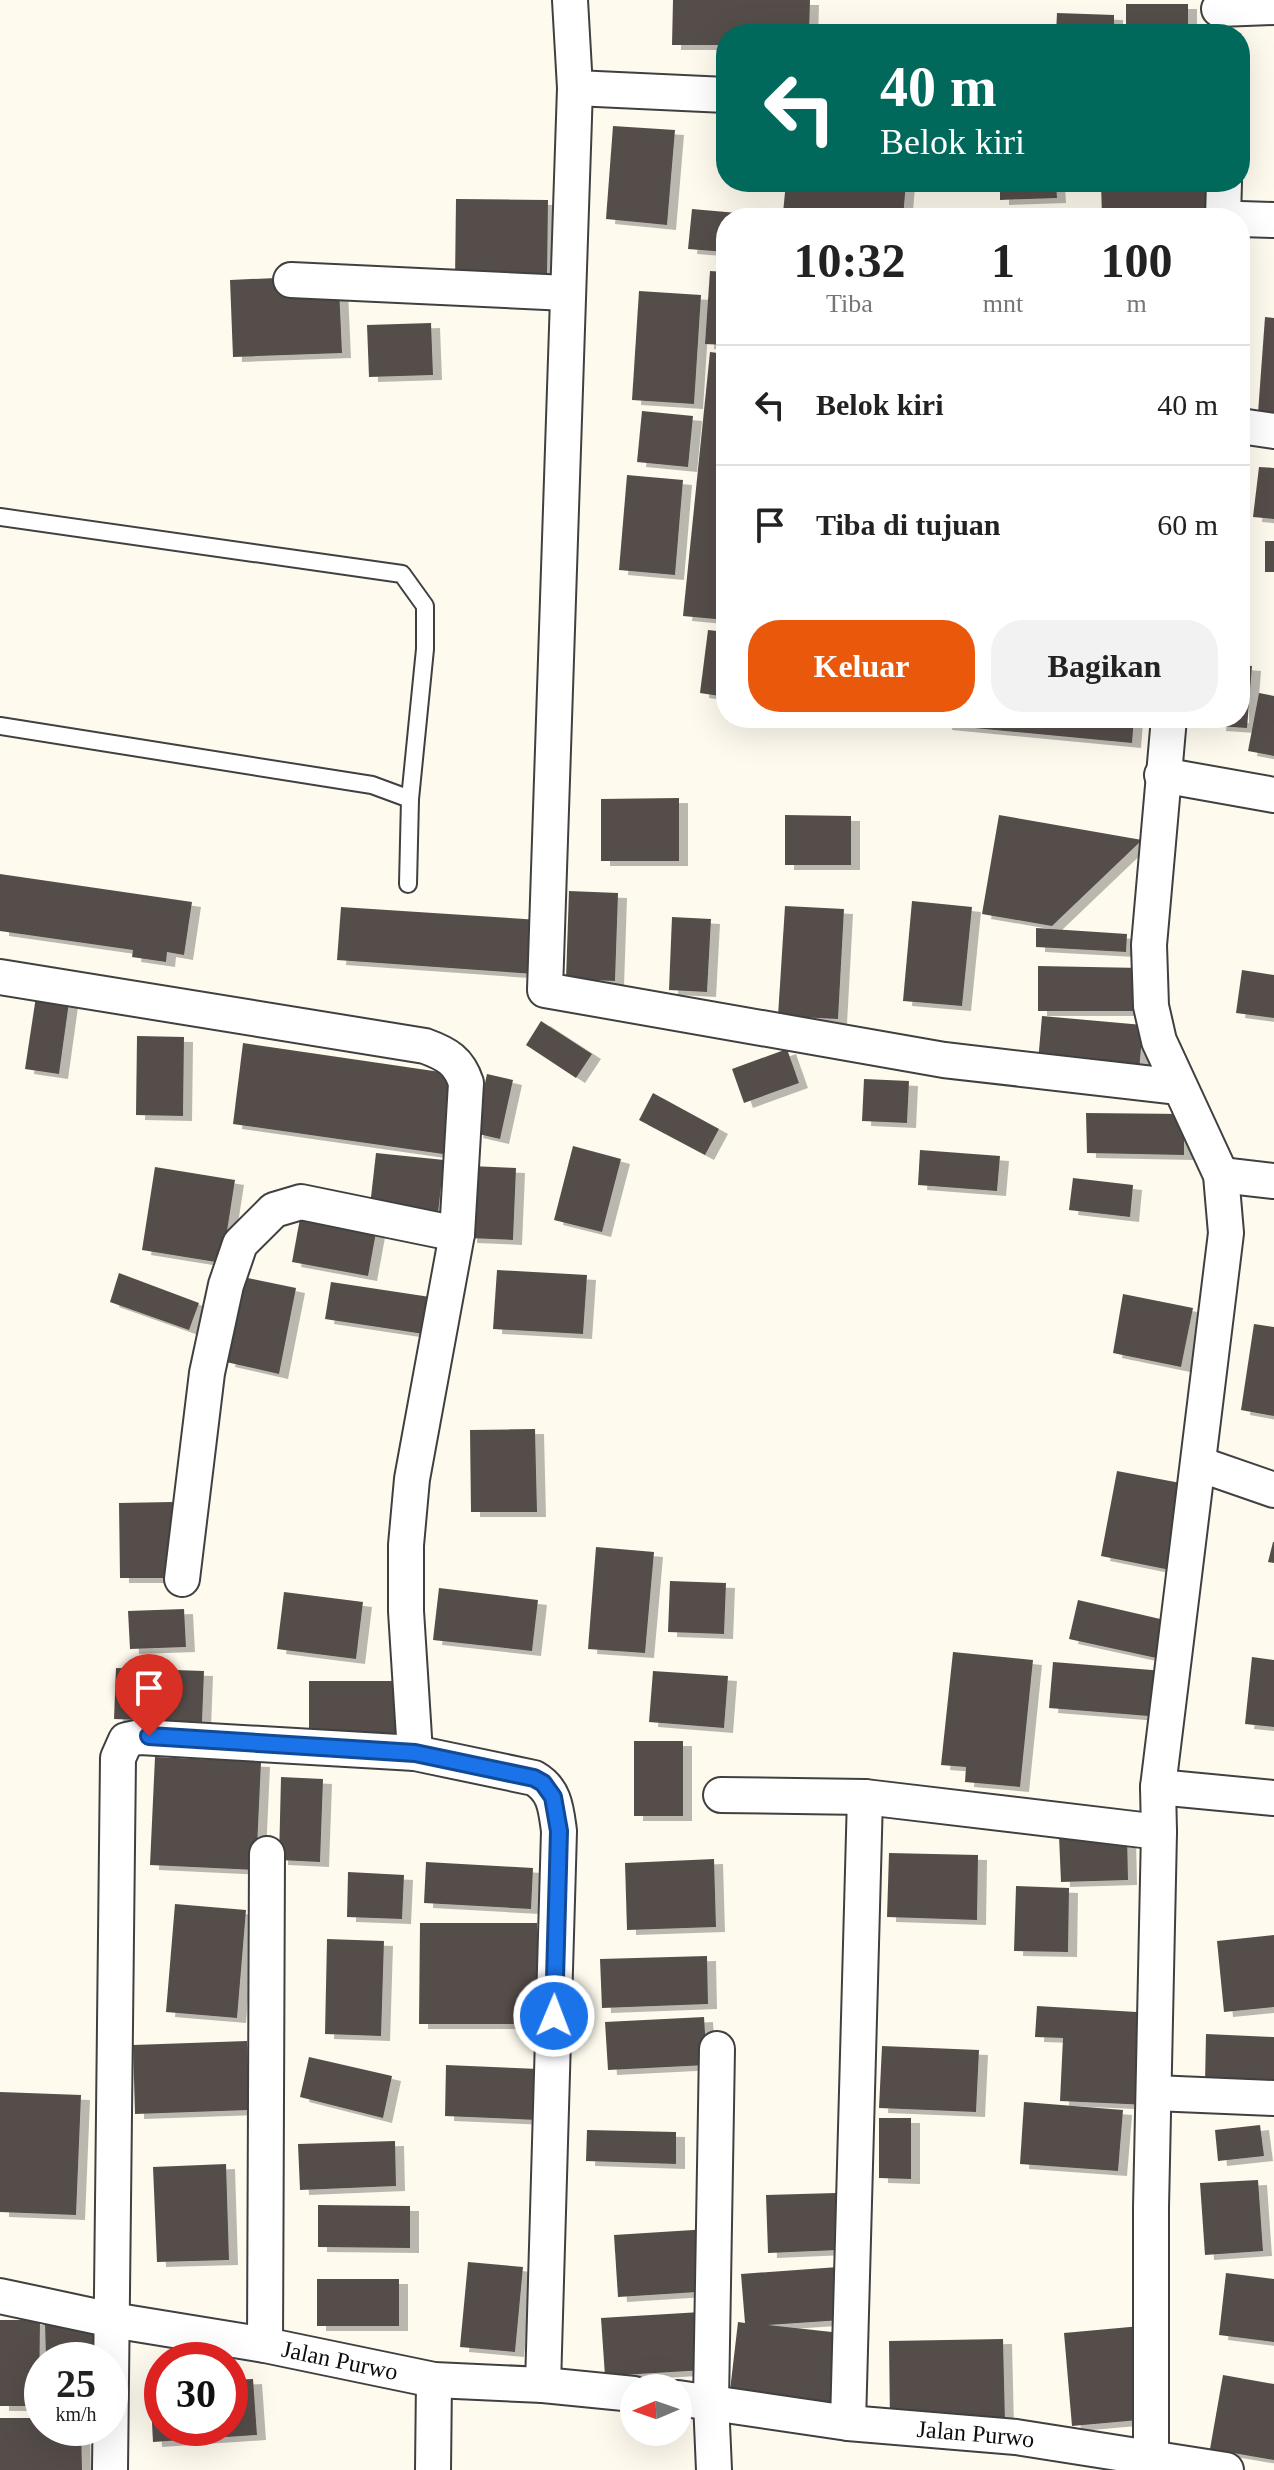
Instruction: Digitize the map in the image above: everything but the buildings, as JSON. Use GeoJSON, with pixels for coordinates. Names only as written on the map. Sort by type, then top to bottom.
{"type":"FeatureCollection","features":[{"type":"Feature","properties":{"kind":"street"},"geometry":{"type":"LineString","coordinates":[[570,0],[575,88],[545,990],[944,1060],[1179,1087]]}},
{"type":"Feature","properties":{"kind":"street"},"geometry":{"type":"LineString","coordinates":[[1219,14],[1274,7]]}},
{"type":"Feature","properties":{"kind":"street"},"geometry":{"type":"LineString","coordinates":[[575,88],[716,95]]}},
{"type":"Feature","properties":{"kind":"street"},"geometry":{"type":"LineString","coordinates":[[1250,219],[1274,220]]}},
{"type":"Feature","properties":{"kind":"street"},"geometry":{"type":"LineString","coordinates":[[291,280],[567,293]]}},
{"type":"Feature","properties":{"kind":"street"},"geometry":{"type":"LineString","coordinates":[[1250,427],[1274,431]]}},
{"type":"Feature","properties":{"kind":"street"},"geometry":{"type":"LineString","coordinates":[[1151,2463],[1158,1787],[1226,1233],[1221,1175],[1159,1041],[1151,1006],[1149,945],[1168,728]]}},
{"type":"Feature","properties":{"kind":"street"},"geometry":{"type":"LineString","coordinates":[[1162,775],[1274,795]]}},
{"type":"Feature","properties":{"kind":"street"},"geometry":{"type":"LineString","coordinates":[[0,977],[425,1046],[453,1059],[461,1069],[466,1083],[457,1234],[412,1479],[406,1545],[406,1611],[415,1753]]}},
{"type":"Feature","properties":{"kind":"street"},"geometry":{"type":"LineString","coordinates":[[1221,1175],[1274,1181]]}},
{"type":"Feature","properties":{"kind":"street"},"geometry":{"type":"LineString","coordinates":[[182,1579],[207,1373],[226,1285],[240,1244],[274,1210],[301,1202],[457,1234]]}},
{"type":"Feature","properties":{"kind":"street"},"geometry":{"type":"LineString","coordinates":[[1199,1464],[1274,1490]]}},
{"type":"Feature","properties":{"kind":"street"},"geometry":{"type":"LineString","coordinates":[[110,2470],[118,1758],[126,1740],[149,1736],[415,1753],[534,1778],[543,1783],[553,1797],[559,1831],[543,2385]]}},
{"type":"Feature","properties":{"kind":"street"},"geometry":{"type":"LineString","coordinates":[[1158,1787],[1274,1798]]}},
{"type":"Feature","properties":{"kind":"street"},"geometry":{"type":"LineString","coordinates":[[721,1795],[865,1797],[1159,1832]]}},
{"type":"Feature","properties":{"kind":"street"},"geometry":{"type":"LineString","coordinates":[[848,2423],[865,1797]]}},
{"type":"Feature","properties":{"kind":"street"},"geometry":{"type":"LineString","coordinates":[[265,2345],[267,1854]]}},
{"type":"Feature","properties":{"kind":"street"},"geometry":{"type":"LineString","coordinates":[[714,2470],[695,2400],[717,2049]]}},
{"type":"Feature","properties":{"kind":"street"},"geometry":{"type":"LineString","coordinates":[[1154,2093],[1274,2098]]}},
{"type":"Feature","properties":{"kind":"street","name":"Jalan Purwo"},"geometry":{"type":"LineString","coordinates":[[0,2296],[434,2380],[620,2393]]}},
{"type":"Feature","properties":{"kind":"street"},"geometry":{"type":"LineString","coordinates":[[433,2470],[434,2380]]}},
{"type":"Feature","properties":{"kind":"street","name":"Jalan Purwo"},"geometry":{"type":"LineString","coordinates":[[695,2400],[848,2423],[1016,2437],[1151,2463],[1226,2470]]}},
{"type":"Feature","properties":{"kind":"lane"},"geometry":{"type":"LineString","coordinates":[[0,517],[402,574],[425,606],[425,649],[410,799],[408,884]]}},
{"type":"Feature","properties":{"kind":"lane"},"geometry":{"type":"LineString","coordinates":[[0,726],[372,785],[410,799]]}},
{"type":"Feature","properties":{"kind":"route"},"geometry":{"type":"LineString","coordinates":[[149,1736],[415,1753],[534,1778],[543,1783],[553,1797],[559,1831],[554,2016]]}}]}
